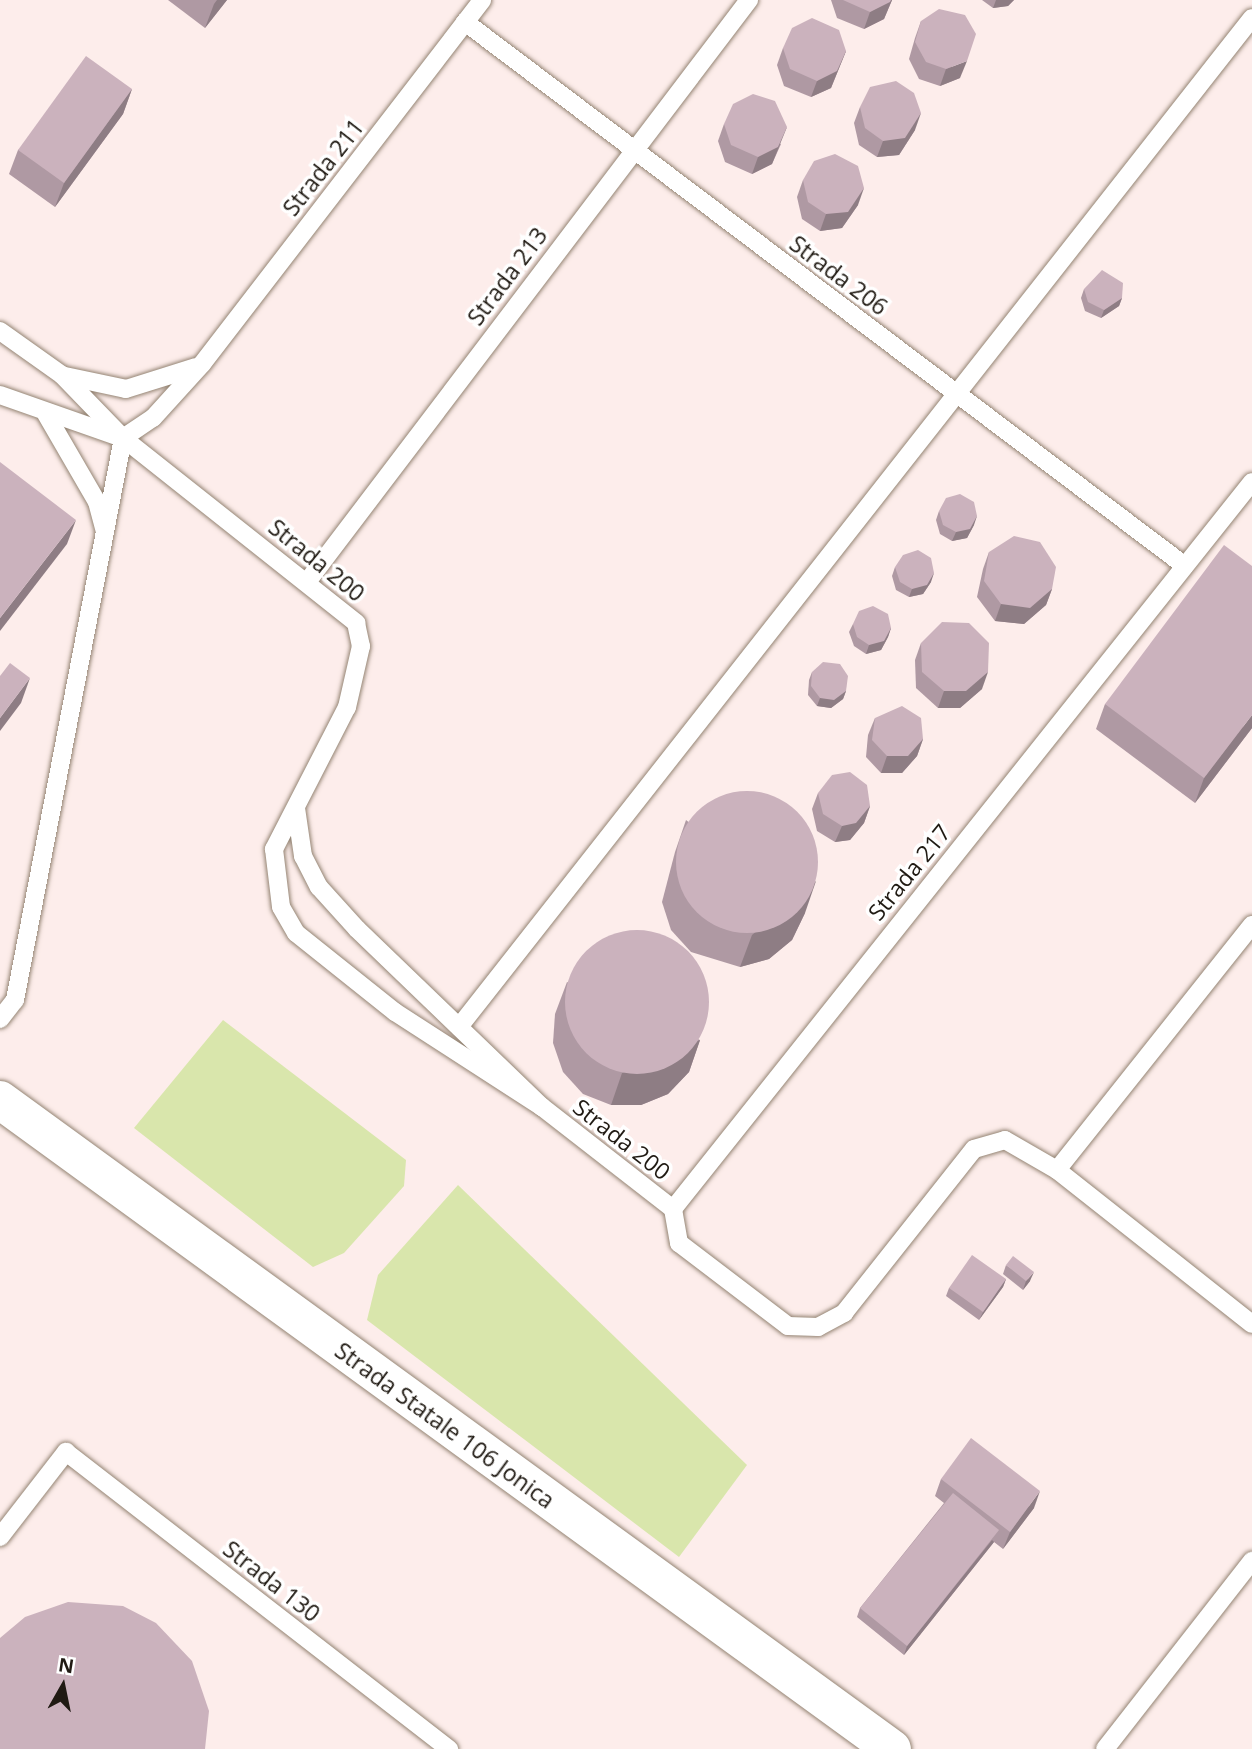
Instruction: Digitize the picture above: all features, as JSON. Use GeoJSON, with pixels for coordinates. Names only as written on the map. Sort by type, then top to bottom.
{"type":"FeatureCollection","features":[{"type":"Feature","properties":{"kind":"main road","name":"Strada Statale 106 Jonica"},"geometry":{"type":"LineString","coordinates":[[0,1100],[892,1749]]}},
{"type":"Feature","properties":{"kind":"lane","name":"Strada 211"},"geometry":{"type":"LineString","coordinates":[[122,438],[153,418],[202,364],[482,0]]}},
{"type":"Feature","properties":{"kind":"lane","name":"Strada 213"},"geometry":{"type":"LineString","coordinates":[[307,582],[749,0]]}},
{"type":"Feature","properties":{"kind":"lane"},"geometry":{"type":"LineString","coordinates":[[459,1027],[1252,18]]}},
{"type":"Feature","properties":{"kind":"lane","name":"Strada 206"},"geometry":{"type":"LineString","coordinates":[[465,22],[1185,566]]}},
{"type":"Feature","properties":{"kind":"lane"},"geometry":{"type":"LineString","coordinates":[[0,331],[62,375],[122,438]]}},
{"type":"Feature","properties":{"kind":"lane","name":"Strada 211"},"geometry":{"type":"LineString","coordinates":[[62,375],[126,389],[150,386],[202,364]]}},
{"type":"Feature","properties":{"kind":"lane"},"geometry":{"type":"LineString","coordinates":[[0,395],[46,414],[122,438]]}},
{"type":"Feature","properties":{"kind":"lane"},"geometry":{"type":"LineString","coordinates":[[46,414],[97,502],[107,541]]}},
{"type":"Feature","properties":{"kind":"lane"},"geometry":{"type":"LineString","coordinates":[[0,1019],[15,1000],[107,541],[122,438]]}},
{"type":"Feature","properties":{"kind":"lane","name":"Strada 200"},"geometry":{"type":"LineString","coordinates":[[122,438],[307,582],[356,624],[361,646],[347,707],[274,849],[272,872],[281,906],[296,933],[435,1040],[542,1107],[673,1209]]}},
{"type":"Feature","properties":{"kind":"lane","name":"Strada 217"},"geometry":{"type":"LineString","coordinates":[[673,1209],[1252,482]]}},
{"type":"Feature","properties":{"kind":"lane","name":"Strada 200"},"geometry":{"type":"LineString","coordinates":[[296,808],[303,856],[319,887],[542,1107]]}},
{"type":"Feature","properties":{"kind":"lane"},"geometry":{"type":"LineString","coordinates":[[1057,1170],[1252,925]]}},
{"type":"Feature","properties":{"kind":"lane"},"geometry":{"type":"LineString","coordinates":[[673,1209],[679,1243],[788,1326],[818,1327],[844,1313],[974,1149],[1005,1140],[1057,1170],[1252,1324]]}},
{"type":"Feature","properties":{"kind":"lane","name":"Strada 130"},"geometry":{"type":"LineString","coordinates":[[0,1537],[66,1452],[449,1749]]}},
{"type":"Feature","properties":{"kind":"lane"},"geometry":{"type":"LineString","coordinates":[[1105,1749],[1252,1561]]}},
{"type":"Feature","properties":{"kind":"shaded area"},"geometry":{"type":"Polygon","coordinates":[[[0,0],[1252,0],[1252,1749],[0,1749],[0,0]]]}},
{"type":"Feature","properties":{"kind":"green space"},"geometry":{"type":"Polygon","coordinates":[[[223,1020],[406,1160],[404,1186],[344,1253],[313,1267],[134,1128],[223,1020]]]}},
{"type":"Feature","properties":{"kind":"green space"},"geometry":{"type":"Polygon","coordinates":[[[458,1185],[747,1465],[679,1557],[367,1320],[378,1275],[458,1185]]]}},
{"type":"Feature","properties":{"kind":"building"},"geometry":{"type":"Polygon","coordinates":[[[843,0],[891,0],[870,12],[843,0]]]}},
{"type":"Feature","properties":{"kind":"building"},"geometry":{"type":"Polygon","coordinates":[[[939,9],[965,15],[976,34],[967,61],[946,69],[926,62],[915,42],[921,21],[939,9]]]}},
{"type":"Feature","properties":{"kind":"building"},"geometry":{"type":"Polygon","coordinates":[[[812,18],[839,30],[846,51],[837,71],[817,81],[790,69],[783,48],[792,28],[812,18]]]}},
{"type":"Feature","properties":{"kind":"building"},"geometry":{"type":"Polygon","coordinates":[[[86,56],[132,89],[64,183],[18,150],[86,56]]]}},
{"type":"Feature","properties":{"kind":"building"},"geometry":{"type":"Polygon","coordinates":[[[896,81],[914,93],[921,113],[905,138],[883,141],[865,128],[860,107],[870,87],[896,81]]]}},
{"type":"Feature","properties":{"kind":"building"},"geometry":{"type":"Polygon","coordinates":[[[753,94],[775,101],[787,127],[778,147],[758,157],[731,145],[724,124],[733,104],[753,94]]]}},
{"type":"Feature","properties":{"kind":"building"},"geometry":{"type":"Polygon","coordinates":[[[835,154],[858,166],[864,188],[848,212],[826,214],[808,202],[803,180],[814,161],[835,154]]]}},
{"type":"Feature","properties":{"kind":"building"},"geometry":{"type":"Polygon","coordinates":[[[1102,270],[1123,283],[1122,298],[1104,310],[1088,302],[1084,289],[1102,270]]]}},
{"type":"Feature","properties":{"kind":"building"},"geometry":{"type":"Polygon","coordinates":[[[0,462],[76,520],[0,618],[0,462]]]}},
{"type":"Feature","properties":{"kind":"building"},"geometry":{"type":"Polygon","coordinates":[[[960,494],[974,502],[977,516],[970,529],[956,532],[943,525],[939,511],[946,498],[960,494]]]}},
{"type":"Feature","properties":{"kind":"building"},"geometry":{"type":"Polygon","coordinates":[[[1014,536],[1040,542],[1056,567],[1052,589],[1030,608],[1001,604],[984,581],[989,552],[1014,536]]]}},
{"type":"Feature","properties":{"kind":"building"},"geometry":{"type":"Polygon","coordinates":[[[1224,545],[1252,566],[1252,715],[1204,778],[1105,704],[1224,545]]]}},
{"type":"Feature","properties":{"kind":"building"},"geometry":{"type":"Polygon","coordinates":[[[918,550],[931,558],[934,573],[927,585],[912,589],[900,582],[895,567],[903,555],[918,550]]]}},
{"type":"Feature","properties":{"kind":"building"},"geometry":{"type":"Polygon","coordinates":[[[873,606],[888,614],[891,628],[884,641],[869,645],[857,637],[853,624],[859,611],[873,606]]]}},
{"type":"Feature","properties":{"kind":"building"},"geometry":{"type":"Polygon","coordinates":[[[942,622],[969,623],[989,643],[988,672],[966,691],[944,691],[922,672],[921,643],[942,622]]]}},
{"type":"Feature","properties":{"kind":"building"},"geometry":{"type":"Polygon","coordinates":[[[823,662],[840,664],[848,676],[846,691],[834,700],[820,698],[811,686],[812,672],[823,662]]]}},
{"type":"Feature","properties":{"kind":"building"},"geometry":{"type":"Polygon","coordinates":[[[10,663],[30,678],[0,718],[0,676],[10,663]]]}},
{"type":"Feature","properties":{"kind":"building"},"geometry":{"type":"Polygon","coordinates":[[[902,706],[921,718],[923,739],[908,756],[887,756],[872,740],[875,718],[902,706]]]}},
{"type":"Feature","properties":{"kind":"building"},"geometry":{"type":"Polygon","coordinates":[[[850,772],[867,785],[870,806],[856,823],[842,826],[823,814],[818,793],[832,775],[850,772]]]}},
{"type":"Feature","properties":{"kind":"building"},"geometry":{"type":"Polygon","coordinates":[[[747,791],[774,796],[797,812],[813,835],[818,862],[813,889],[797,912],[774,928],[747,933],[720,928],[697,912],[681,889],[676,862],[681,835],[697,812],[720,796],[747,791]]]}},
{"type":"Feature","properties":{"kind":"building"},"geometry":{"type":"Polygon","coordinates":[[[637,930],[665,935],[688,951],[704,974],[709,1002],[704,1030],[688,1053],[665,1069],[637,1074],[609,1069],[586,1053],[570,1030],[565,1002],[570,974],[586,951],[609,935],[637,930]]]}},
{"type":"Feature","properties":{"kind":"building"},"geometry":{"type":"Polygon","coordinates":[[[972,1255],[1006,1279],[983,1312],[949,1288],[972,1255]]]}},
{"type":"Feature","properties":{"kind":"building"},"geometry":{"type":"Polygon","coordinates":[[[1013,1256],[1034,1272],[1026,1281],[1006,1265],[1013,1256]]]}},
{"type":"Feature","properties":{"kind":"building"},"geometry":{"type":"Polygon","coordinates":[[[971,1438],[1040,1491],[1010,1532],[941,1479],[971,1438]]]}},
{"type":"Feature","properties":{"kind":"building"},"geometry":{"type":"Polygon","coordinates":[[[953,1493],[999,1530],[907,1646],[860,1608],[953,1493]]]}},
{"type":"Feature","properties":{"kind":"building"},"geometry":{"type":"Polygon","coordinates":[[[68,1602],[123,1606],[156,1623],[192,1661],[209,1711],[205,1749],[0,1749],[0,1638],[25,1617],[68,1602]]]}}]}
